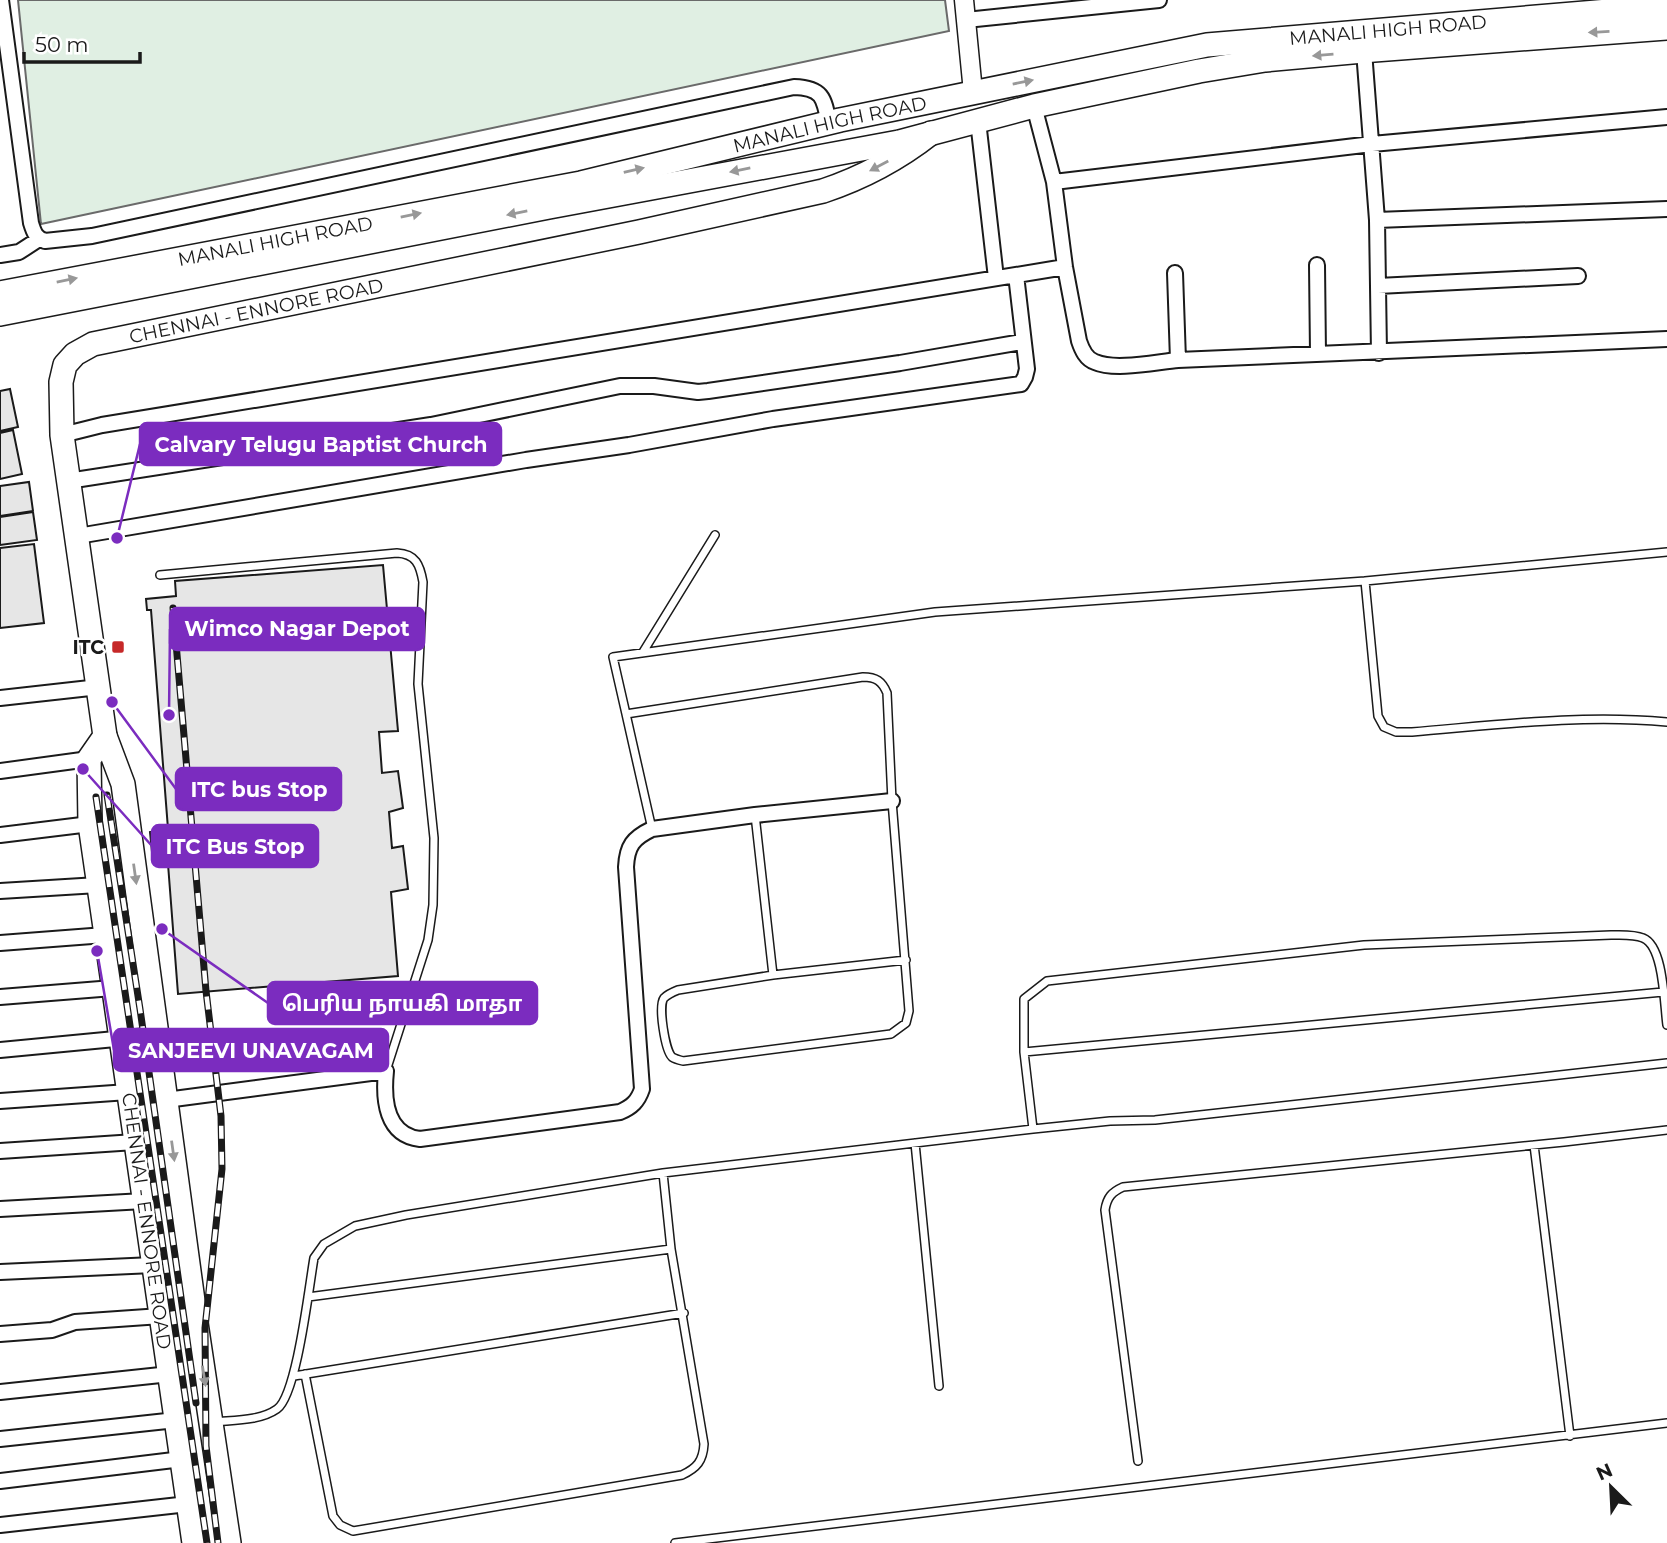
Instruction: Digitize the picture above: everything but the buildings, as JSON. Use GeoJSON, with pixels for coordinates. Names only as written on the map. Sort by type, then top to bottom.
{"type":"FeatureCollection","features":[{"type":"Feature","properties":{"kind":"main road","name":"MANALI HIGH ROAD"},"geometry":{"type":"LineString","coordinates":[[0,293],[580,183],[835,122],[1207,45],[1667,5]]}},
{"type":"Feature","properties":{"kind":"main road","name":"MANALI HIGH ROAD"},"geometry":{"type":"LineString","coordinates":[[0,313],[899,142],[1034,106],[1199,71],[1265,60],[1667,27]]}},
{"type":"Feature","properties":{"kind":"main road"},"geometry":{"type":"LineString","coordinates":[[926,102],[933,132]]}},
{"type":"Feature","properties":{"kind":"main road"},"geometry":{"type":"LineString","coordinates":[[835,122],[850,150]]}},
{"type":"Feature","properties":{"kind":"main road","name":"CHENNAI - ENNORE ROAD"},"geometry":{"type":"LineString","coordinates":[[229,1543],[123,784],[106,736],[68,481],[62,435],[61,382],[65,365],[75,354],[93,344],[823,191],[851,181],[908,151],[933,132]]}},
{"type":"Feature","properties":{"kind":"main road"},"geometry":{"type":"LineString","coordinates":[[816,157],[823,191]]}},
{"type":"Feature","properties":{"kind":"main road"},"geometry":{"type":"LineString","coordinates":[[769,165],[774,202]]}},
{"type":"Feature","properties":{"kind":"main road"},"geometry":{"type":"LineString","coordinates":[[89,759],[106,736]]}},
{"type":"Feature","properties":{"kind":"main road","name":"CHENNAI - ENNORE ROAD"},"geometry":{"type":"LineString","coordinates":[[89,759],[90,824],[98,885],[194,1543]]}},
{"type":"Feature","properties":{"kind":"street"},"geometry":{"type":"LineString","coordinates":[[1,0],[31,223],[39,239],[54,242],[794,87],[814,89],[821,95],[835,122]]}},
{"type":"Feature","properties":{"kind":"street"},"geometry":{"type":"LineString","coordinates":[[964,0],[973,92]]}},
{"type":"Feature","properties":{"kind":"street"},"geometry":{"type":"LineString","coordinates":[[966,20],[1159,0]]}},
{"type":"Feature","properties":{"kind":"street"},"geometry":{"type":"LineString","coordinates":[[1364,51],[1377,220],[1378,353]]}},
{"type":"Feature","properties":{"kind":"street"},"geometry":{"type":"LineString","coordinates":[[1034,106],[1054,182],[1065,267],[1079,341],[1083,353],[1093,362],[1109,366],[1178,360],[1667,339]]}},
{"type":"Feature","properties":{"kind":"street"},"geometry":{"type":"LineString","coordinates":[[1054,182],[1372,144],[1667,117]]}},
{"type":"Feature","properties":{"kind":"street"},"geometry":{"type":"LineString","coordinates":[[978,121],[996,278]]}},
{"type":"Feature","properties":{"kind":"street"},"geometry":{"type":"LineString","coordinates":[[1377,220],[1667,209]]}},
{"type":"Feature","properties":{"kind":"street"},"geometry":{"type":"LineString","coordinates":[[0,255],[19,252],[39,239]]}},
{"type":"Feature","properties":{"kind":"street"},"geometry":{"type":"LineString","coordinates":[[1317,265],[1318,354]]}},
{"type":"Feature","properties":{"kind":"street"},"geometry":{"type":"LineString","coordinates":[[62,435],[102,425],[1065,267]]}},
{"type":"Feature","properties":{"kind":"street"},"geometry":{"type":"LineString","coordinates":[[1175,273],[1178,360]]}},
{"type":"Feature","properties":{"kind":"street"},"geometry":{"type":"LineString","coordinates":[[78,536],[773,419],[1011,387],[1021,384],[1027,369],[1016,275]]}},
{"type":"Feature","properties":{"kind":"street"},"geometry":{"type":"LineString","coordinates":[[1378,286],[1578,276]]}},
{"type":"Feature","properties":{"kind":"street"},"geometry":{"type":"LineString","coordinates":[[68,481],[431,425],[621,386],[708,391],[1022,342]]}},
{"type":"Feature","properties":{"kind":"street"},"geometry":{"type":"LineString","coordinates":[[0,698],[99,687]]}},
{"type":"Feature","properties":{"kind":"street"},"geometry":{"type":"LineString","coordinates":[[0,771],[89,759]]}},
{"type":"Feature","properties":{"kind":"street"},"geometry":{"type":"LineString","coordinates":[[166,1100],[386,1072],[384,1089],[391,1121],[408,1138],[420,1139],[620,1112],[632,1107],[642,1089],[632,976],[626,853],[631,842],[652,829],[892,801]]}},
{"type":"Feature","properties":{"kind":"street"},"geometry":{"type":"LineString","coordinates":[[0,835],[90,824]]}},
{"type":"Feature","properties":{"kind":"street"},"geometry":{"type":"LineString","coordinates":[[0,891],[98,885]]}},
{"type":"Feature","properties":{"kind":"street"},"geometry":{"type":"LineString","coordinates":[[0,943],[105,935]]}},
{"type":"Feature","properties":{"kind":"street"},"geometry":{"type":"LineString","coordinates":[[0,997],[113,988]]}},
{"type":"Feature","properties":{"kind":"street"},"geometry":{"type":"LineString","coordinates":[[0,1050],[157,1035]]}},
{"type":"Feature","properties":{"kind":"street"},"geometry":{"type":"LineString","coordinates":[[0,1101],[128,1092]]}},
{"type":"Feature","properties":{"kind":"street"},"geometry":{"type":"LineString","coordinates":[[0,1151],[135,1142]]}},
{"type":"Feature","properties":{"kind":"street"},"geometry":{"type":"LineString","coordinates":[[0,1209],[144,1201]]}},
{"type":"Feature","properties":{"kind":"street"},"geometry":{"type":"LineString","coordinates":[[0,1272],[153,1265]]}},
{"type":"Feature","properties":{"kind":"street"},"geometry":{"type":"LineString","coordinates":[[0,1334],[52,1330],[75,1322],[161,1316]]}},
{"type":"Feature","properties":{"kind":"street"},"geometry":{"type":"LineString","coordinates":[[0,1392],[170,1374]]}},
{"type":"Feature","properties":{"kind":"street"},"geometry":{"type":"LineString","coordinates":[[0,1439],[176,1420]]}},
{"type":"Feature","properties":{"kind":"street"},"geometry":{"type":"LineString","coordinates":[[0,1481],[182,1459]]}},
{"type":"Feature","properties":{"kind":"street"},"geometry":{"type":"LineString","coordinates":[[0,1525],[188,1504]]}},
{"type":"Feature","properties":{"kind":"lane"},"geometry":{"type":"LineString","coordinates":[[643,653],[715,535]]}},
{"type":"Feature","properties":{"kind":"lane"},"geometry":{"type":"LineString","coordinates":[[652,829],[614,657],[934,612],[1365,581],[1667,552]]}},
{"type":"Feature","properties":{"kind":"lane"},"geometry":{"type":"LineString","coordinates":[[160,575],[397,553],[414,558],[420,568],[423,582],[418,684],[434,838],[433,905],[428,940],[386,1072]]}},
{"type":"Feature","properties":{"kind":"lane"},"geometry":{"type":"LineString","coordinates":[[1365,581],[1378,716],[1384,727],[1396,732],[1412,733],[1570,718],[1667,722]]}},
{"type":"Feature","properties":{"kind":"lane"},"geometry":{"type":"LineString","coordinates":[[626,714],[872,677],[880,681],[887,693],[892,801],[906,960],[909,1012],[906,1023],[891,1034],[683,1061],[673,1057],[668,1048],[660,1008],[667,995],[678,990],[773,975],[906,960]]}},
{"type":"Feature","properties":{"kind":"lane"},"geometry":{"type":"LineString","coordinates":[[755,815],[773,975]]}},
{"type":"Feature","properties":{"kind":"lane"},"geometry":{"type":"LineString","coordinates":[[1033,1129],[1024,1052],[1024,999],[1047,981],[1364,945],[1611,935],[1642,937],[1652,943],[1658,956],[1667,1025]]}},
{"type":"Feature","properties":{"kind":"lane"},"geometry":{"type":"LineString","coordinates":[[1024,1052],[1663,992]]}},
{"type":"Feature","properties":{"kind":"lane"},"geometry":{"type":"LineString","coordinates":[[211,1423],[251,1419],[278,1409],[287,1397],[294,1376],[314,1258],[324,1244],[355,1226],[406,1215],[663,1173],[1033,1129],[1110,1121],[1155,1120],[1667,1063]]}},
{"type":"Feature","properties":{"kind":"lane"},"geometry":{"type":"LineString","coordinates":[[1139,1461],[1105,1210],[1112,1192],[1123,1186],[1667,1130]]}},
{"type":"Feature","properties":{"kind":"lane"},"geometry":{"type":"LineString","coordinates":[[915,1143],[939,1386]]}},
{"type":"Feature","properties":{"kind":"lane"},"geometry":{"type":"LineString","coordinates":[[1534,1145],[1570,1436]]}},
{"type":"Feature","properties":{"kind":"lane"},"geometry":{"type":"LineString","coordinates":[[306,1374],[333,1516],[340,1525],[353,1531],[682,1475],[693,1470],[703,1458],[704,1444],[684,1313],[671,1249],[663,1173]]}},
{"type":"Feature","properties":{"kind":"lane"},"geometry":{"type":"LineString","coordinates":[[308,1297],[671,1249]]}},
{"type":"Feature","properties":{"kind":"lane"},"geometry":{"type":"LineString","coordinates":[[294,1376],[684,1313]]}},
{"type":"Feature","properties":{"kind":"lane"},"geometry":{"type":"LineString","coordinates":[[675,1543],[1667,1423]]}},
{"type":"Feature","properties":{"kind":"green space"},"geometry":{"type":"Polygon","coordinates":[[[18,0],[945,0],[949,31],[41,224],[18,0]]]}},
{"type":"Feature","properties":{"kind":"railway"},"geometry":{"type":"LineString","coordinates":[[173,608],[206,991],[221,1116],[222,1169],[205,1328],[206,1446],[218,1543]]}},
{"type":"Feature","properties":{"kind":"railway"},"geometry":{"type":"LineString","coordinates":[[107,795],[196,1403]]}},
{"type":"Feature","properties":{"kind":"railway"},"geometry":{"type":"LineString","coordinates":[[96,797],[207,1543]]}},
{"type":"Feature","properties":{"kind":"place","name":"Calvary Telugu Baptist Church"},"geometry":{"type":"Point","coordinates":[117,538]}},
{"type":"Feature","properties":{"kind":"place","name":"ITC"},"geometry":{"type":"Point","coordinates":[118,647]}},
{"type":"Feature","properties":{"kind":"place","name":"ITC bus Stop"},"geometry":{"type":"Point","coordinates":[112,702]}},
{"type":"Feature","properties":{"kind":"place","name":"Wimco Nagar Depot"},"geometry":{"type":"Point","coordinates":[169,715]}},
{"type":"Feature","properties":{"kind":"place","name":"ITC Bus Stop"},"geometry":{"type":"Point","coordinates":[83,769]}},
{"type":"Feature","properties":{"kind":"place","name":"பெரிய நாயகி மாதா"},"geometry":{"type":"Point","coordinates":[162,929]}},
{"type":"Feature","properties":{"kind":"place","name":"SANJEEVI UNAVAGAM"},"geometry":{"type":"Point","coordinates":[97,951]}}]}
